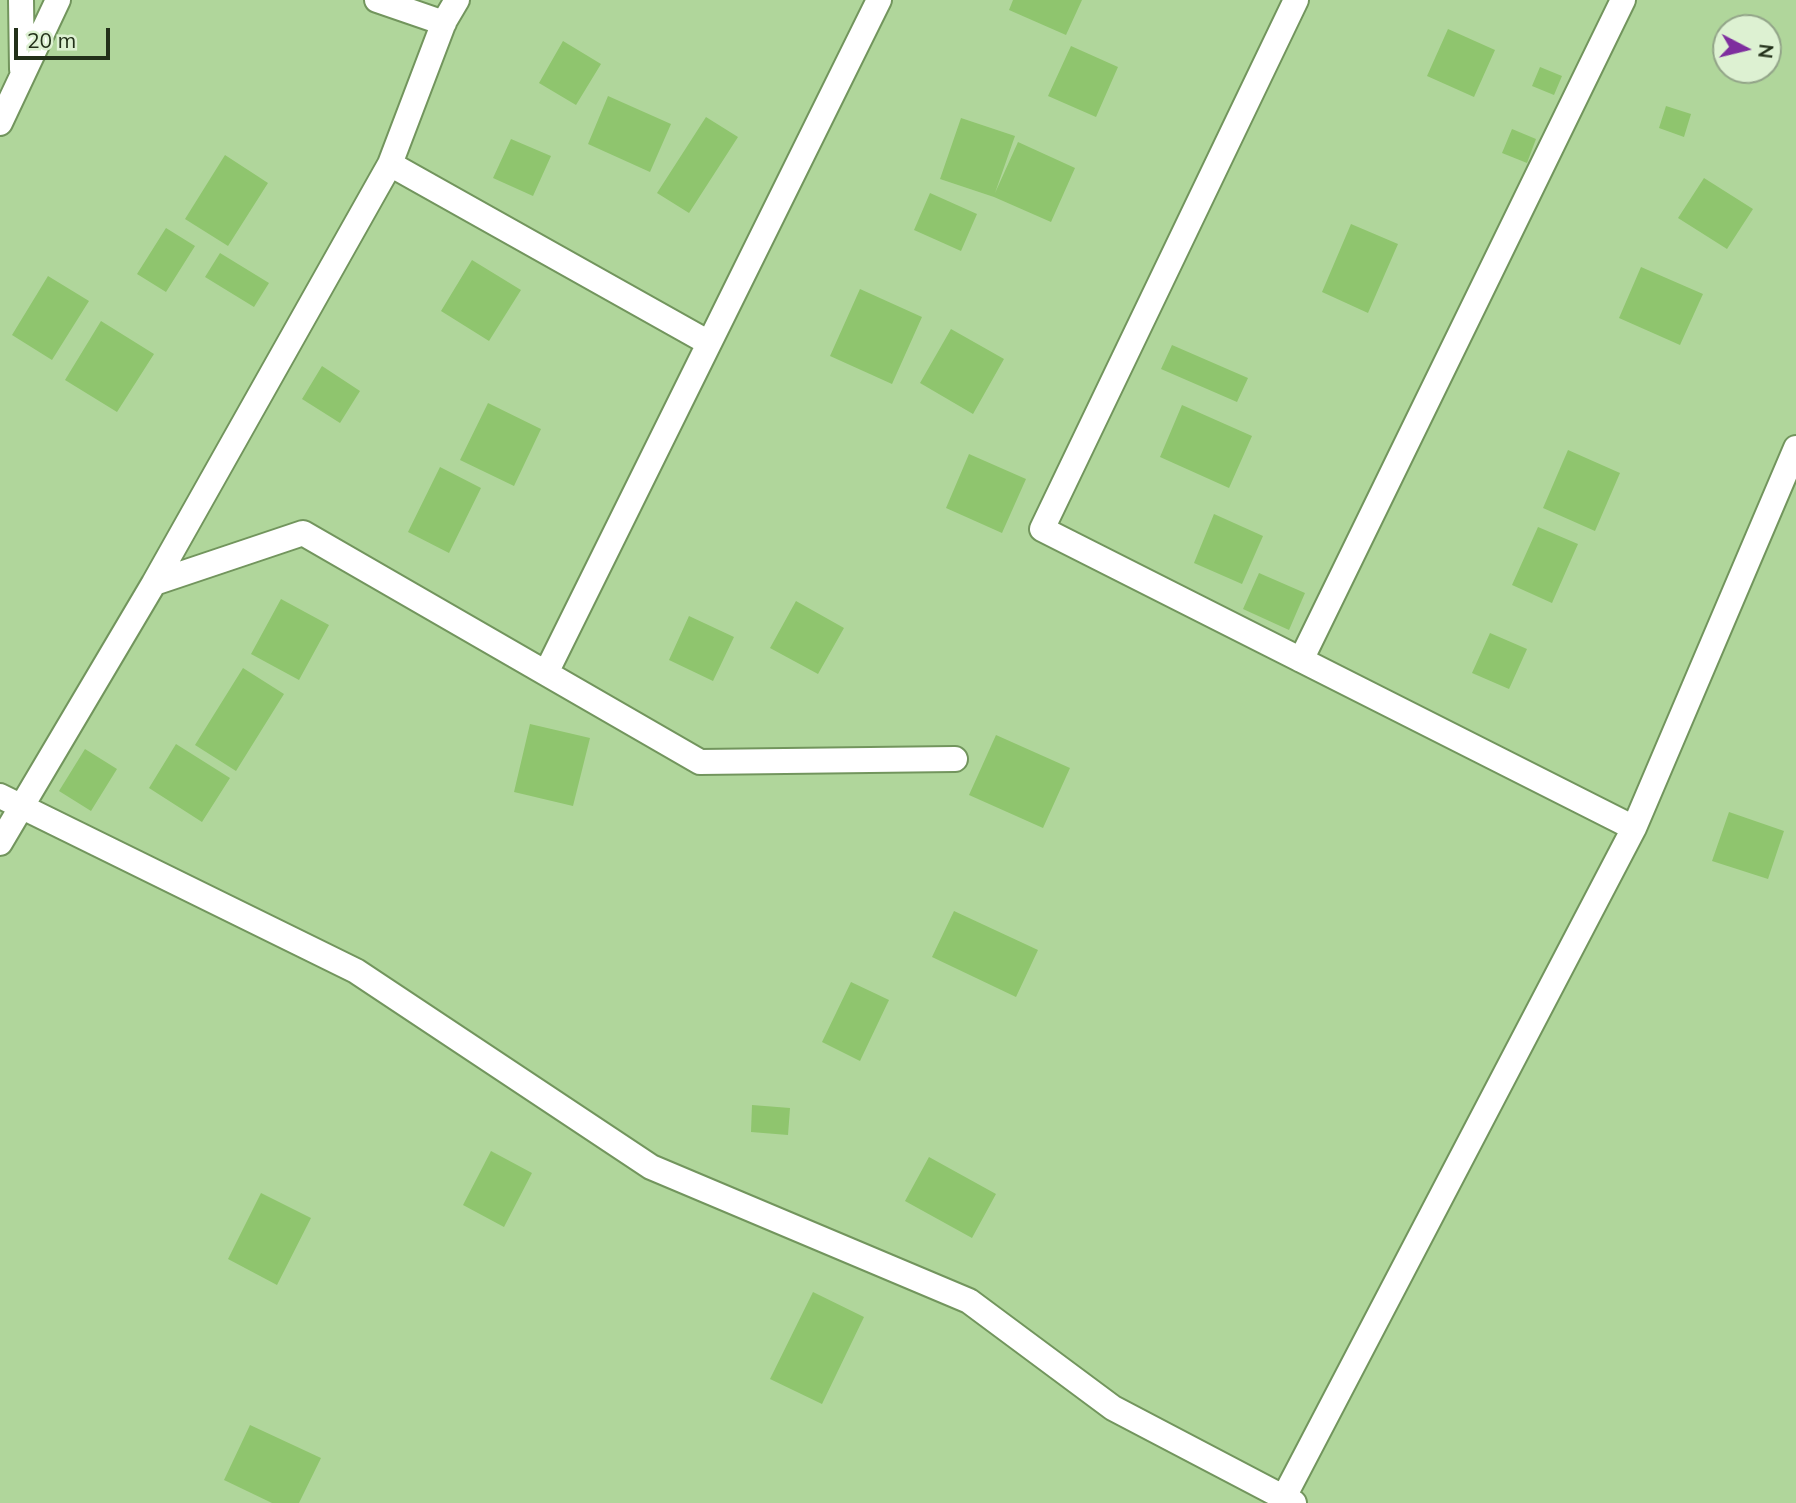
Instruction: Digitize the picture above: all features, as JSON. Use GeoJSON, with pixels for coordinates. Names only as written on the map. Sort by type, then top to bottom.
{"type":"FeatureCollection","features":[{"type":"Feature","properties":{"kind":"street"},"geometry":{"type":"LineString","coordinates":[[21,0],[23,78]]}},
{"type":"Feature","properties":{"kind":"street"},"geometry":{"type":"LineString","coordinates":[[0,123],[58,0]]}},
{"type":"Feature","properties":{"kind":"street"},"geometry":{"type":"LineString","coordinates":[[377,0],[444,23]]}},
{"type":"Feature","properties":{"kind":"street"},"geometry":{"type":"LineString","coordinates":[[0,843],[11,801],[155,583],[390,164],[444,23],[457,0]]}},
{"type":"Feature","properties":{"kind":"street"},"geometry":{"type":"LineString","coordinates":[[545,673],[879,0]]}},
{"type":"Feature","properties":{"kind":"street"},"geometry":{"type":"LineString","coordinates":[[1296,0],[1042,529],[1634,828]]}},
{"type":"Feature","properties":{"kind":"street"},"geometry":{"type":"LineString","coordinates":[[1301,660],[1623,0]]}},
{"type":"Feature","properties":{"kind":"street"},"geometry":{"type":"LineString","coordinates":[[390,164],[709,343]]}},
{"type":"Feature","properties":{"kind":"street"},"geometry":{"type":"LineString","coordinates":[[11,801],[356,971],[651,1167],[969,1301],[1113,1408],[1289,1500],[1634,828],[1796,448]]}},
{"type":"Feature","properties":{"kind":"street"},"geometry":{"type":"LineString","coordinates":[[155,583],[303,533],[700,762],[955,759]]}},
{"type":"Feature","properties":{"kind":"building"},"geometry":{"type":"Polygon","coordinates":[[[1013,0],[1082,0],[1066,35],[1009,10],[1013,0]]]}},
{"type":"Feature","properties":{"kind":"building"},"geometry":{"type":"Polygon","coordinates":[[[1448,29],[1495,50],[1474,97],[1427,76],[1448,29]]]}},
{"type":"Feature","properties":{"kind":"building"},"geometry":{"type":"Polygon","coordinates":[[[563,41],[601,64],[576,105],[539,83],[563,41]]]}},
{"type":"Feature","properties":{"kind":"building"},"geometry":{"type":"Polygon","coordinates":[[[1071,46],[1118,67],[1096,117],[1048,96],[1071,46]]]}},
{"type":"Feature","properties":{"kind":"building"},"geometry":{"type":"Polygon","coordinates":[[[1540,67],[1562,76],[1554,95],[1532,86],[1540,67]]]}},
{"type":"Feature","properties":{"kind":"building"},"geometry":{"type":"Polygon","coordinates":[[[608,96],[671,124],[650,172],[588,144],[608,96]]]}},
{"type":"Feature","properties":{"kind":"building"},"geometry":{"type":"Polygon","coordinates":[[[1666,106],[1691,114],[1684,137],[1659,128],[1666,106]]]}},
{"type":"Feature","properties":{"kind":"building"},"geometry":{"type":"Polygon","coordinates":[[[706,117],[738,137],[689,213],[657,193],[706,117]]]}},
{"type":"Feature","properties":{"kind":"building"},"geometry":{"type":"Polygon","coordinates":[[[961,118],[1015,136],[995,193],[1018,142],[1075,168],[1051,222],[994,197],[940,179],[961,118]]]}},
{"type":"Feature","properties":{"kind":"building"},"geometry":{"type":"Polygon","coordinates":[[[1512,129],[1536,139],[1527,163],[1502,153],[1512,129]]]}},
{"type":"Feature","properties":{"kind":"building"},"geometry":{"type":"Polygon","coordinates":[[[511,139],[551,156],[533,196],[493,178],[511,139]]]}},
{"type":"Feature","properties":{"kind":"building"},"geometry":{"type":"Polygon","coordinates":[[[225,155],[268,183],[228,246],[185,219],[225,155]]]}},
{"type":"Feature","properties":{"kind":"building"},"geometry":{"type":"Polygon","coordinates":[[[1704,178],[1753,209],[1727,249],[1678,218],[1704,178]]]}},
{"type":"Feature","properties":{"kind":"building"},"geometry":{"type":"Polygon","coordinates":[[[930,193],[977,214],[961,251],[914,230],[930,193]]]}},
{"type":"Feature","properties":{"kind":"building"},"geometry":{"type":"Polygon","coordinates":[[[1351,224],[1398,244],[1368,313],[1322,292],[1351,224]]]}},
{"type":"Feature","properties":{"kind":"building"},"geometry":{"type":"Polygon","coordinates":[[[166,228],[195,246],[166,292],[137,274],[166,228]]]}},
{"type":"Feature","properties":{"kind":"building"},"geometry":{"type":"Polygon","coordinates":[[[220,253],[269,283],[254,307],[205,277],[220,253]]]}},
{"type":"Feature","properties":{"kind":"building"},"geometry":{"type":"Polygon","coordinates":[[[472,260],[521,290],[489,341],[441,311],[472,260]]]}},
{"type":"Feature","properties":{"kind":"building"},"geometry":{"type":"Polygon","coordinates":[[[1641,267],[1703,294],[1680,345],[1619,318],[1641,267]]]}},
{"type":"Feature","properties":{"kind":"building"},"geometry":{"type":"Polygon","coordinates":[[[48,276],[89,301],[52,360],[12,335],[48,276]]]}},
{"type":"Feature","properties":{"kind":"building"},"geometry":{"type":"Polygon","coordinates":[[[860,289],[922,317],[892,384],[830,356],[860,289]]]}},
{"type":"Feature","properties":{"kind":"building"},"geometry":{"type":"Polygon","coordinates":[[[101,321],[154,354],[117,412],[65,380],[101,321]]]}},
{"type":"Feature","properties":{"kind":"building"},"geometry":{"type":"Polygon","coordinates":[[[951,329],[1004,359],[973,414],[920,383],[951,329]]]}},
{"type":"Feature","properties":{"kind":"building"},"geometry":{"type":"Polygon","coordinates":[[[1172,345],[1248,378],[1237,402],[1161,369],[1172,345]]]}},
{"type":"Feature","properties":{"kind":"building"},"geometry":{"type":"Polygon","coordinates":[[[322,366],[360,391],[340,423],[302,399],[322,366]]]}},
{"type":"Feature","properties":{"kind":"building"},"geometry":{"type":"Polygon","coordinates":[[[488,403],[541,429],[514,486],[460,460],[488,403]]]}},
{"type":"Feature","properties":{"kind":"building"},"geometry":{"type":"Polygon","coordinates":[[[1182,405],[1252,436],[1229,488],[1160,457],[1182,405]]]}},
{"type":"Feature","properties":{"kind":"building"},"geometry":{"type":"Polygon","coordinates":[[[1568,450],[1620,473],[1595,531],[1543,508],[1568,450]]]}},
{"type":"Feature","properties":{"kind":"building"},"geometry":{"type":"Polygon","coordinates":[[[969,454],[1026,479],[1002,533],[946,508],[969,454]]]}},
{"type":"Feature","properties":{"kind":"building"},"geometry":{"type":"Polygon","coordinates":[[[440,467],[481,488],[449,553],[408,532],[440,467]]]}},
{"type":"Feature","properties":{"kind":"building"},"geometry":{"type":"Polygon","coordinates":[[[1214,514],[1263,536],[1242,584],[1194,563],[1214,514]]]}},
{"type":"Feature","properties":{"kind":"building"},"geometry":{"type":"Polygon","coordinates":[[[1538,527],[1578,544],[1552,603],[1512,585],[1538,527]]]}},
{"type":"Feature","properties":{"kind":"building"},"geometry":{"type":"Polygon","coordinates":[[[1259,573],[1305,593],[1289,630],[1243,609],[1259,573]]]}},
{"type":"Feature","properties":{"kind":"building"},"geometry":{"type":"Polygon","coordinates":[[[281,599],[329,625],[299,680],[251,654],[281,599]]]}},
{"type":"Feature","properties":{"kind":"building"},"geometry":{"type":"Polygon","coordinates":[[[796,601],[844,628],[818,674],[770,648],[796,601]]]}},
{"type":"Feature","properties":{"kind":"building"},"geometry":{"type":"Polygon","coordinates":[[[689,616],[734,637],[713,681],[669,660],[689,616]]]}},
{"type":"Feature","properties":{"kind":"building"},"geometry":{"type":"Polygon","coordinates":[[[1490,633],[1527,649],[1509,689],[1472,673],[1490,633]]]}},
{"type":"Feature","properties":{"kind":"building"},"geometry":{"type":"Polygon","coordinates":[[[243,668],[284,694],[236,771],[195,745],[243,668]]]}},
{"type":"Feature","properties":{"kind":"building"},"geometry":{"type":"Polygon","coordinates":[[[530,724],[590,738],[573,806],[514,792],[530,724]]]}},
{"type":"Feature","properties":{"kind":"building"},"geometry":{"type":"Polygon","coordinates":[[[996,735],[1070,768],[1043,828],[969,795],[996,735]]]}},
{"type":"Feature","properties":{"kind":"building"},"geometry":{"type":"Polygon","coordinates":[[[176,744],[230,778],[202,822],[149,788],[176,744]]]}},
{"type":"Feature","properties":{"kind":"building"},"geometry":{"type":"Polygon","coordinates":[[[85,749],[117,769],[91,811],[59,791],[85,749]]]}},
{"type":"Feature","properties":{"kind":"building"},"geometry":{"type":"Polygon","coordinates":[[[1729,812],[1784,831],[1768,879],[1712,861],[1729,812]]]}},
{"type":"Feature","properties":{"kind":"building"},"geometry":{"type":"Polygon","coordinates":[[[954,911],[1038,950],[1016,997],[932,957],[954,911]]]}},
{"type":"Feature","properties":{"kind":"building"},"geometry":{"type":"Polygon","coordinates":[[[851,982],[889,1000],[860,1061],[822,1042],[851,982]]]}},
{"type":"Feature","properties":{"kind":"building"},"geometry":{"type":"Polygon","coordinates":[[[752,1105],[790,1108],[788,1135],[751,1132],[752,1105]]]}},
{"type":"Feature","properties":{"kind":"building"},"geometry":{"type":"Polygon","coordinates":[[[491,1151],[532,1173],[504,1227],[463,1205],[491,1151]]]}},
{"type":"Feature","properties":{"kind":"building"},"geometry":{"type":"Polygon","coordinates":[[[929,1157],[996,1194],[972,1238],[905,1201],[929,1157]]]}},
{"type":"Feature","properties":{"kind":"building"},"geometry":{"type":"Polygon","coordinates":[[[261,1193],[311,1218],[277,1285],[228,1259],[261,1193]]]}},
{"type":"Feature","properties":{"kind":"building"},"geometry":{"type":"Polygon","coordinates":[[[813,1292],[864,1317],[822,1404],[770,1379],[813,1292]]]}},
{"type":"Feature","properties":{"kind":"building"},"geometry":{"type":"Polygon","coordinates":[[[250,1425],[321,1458],[299,1503],[272,1503],[224,1480],[250,1425]]]}}]}
